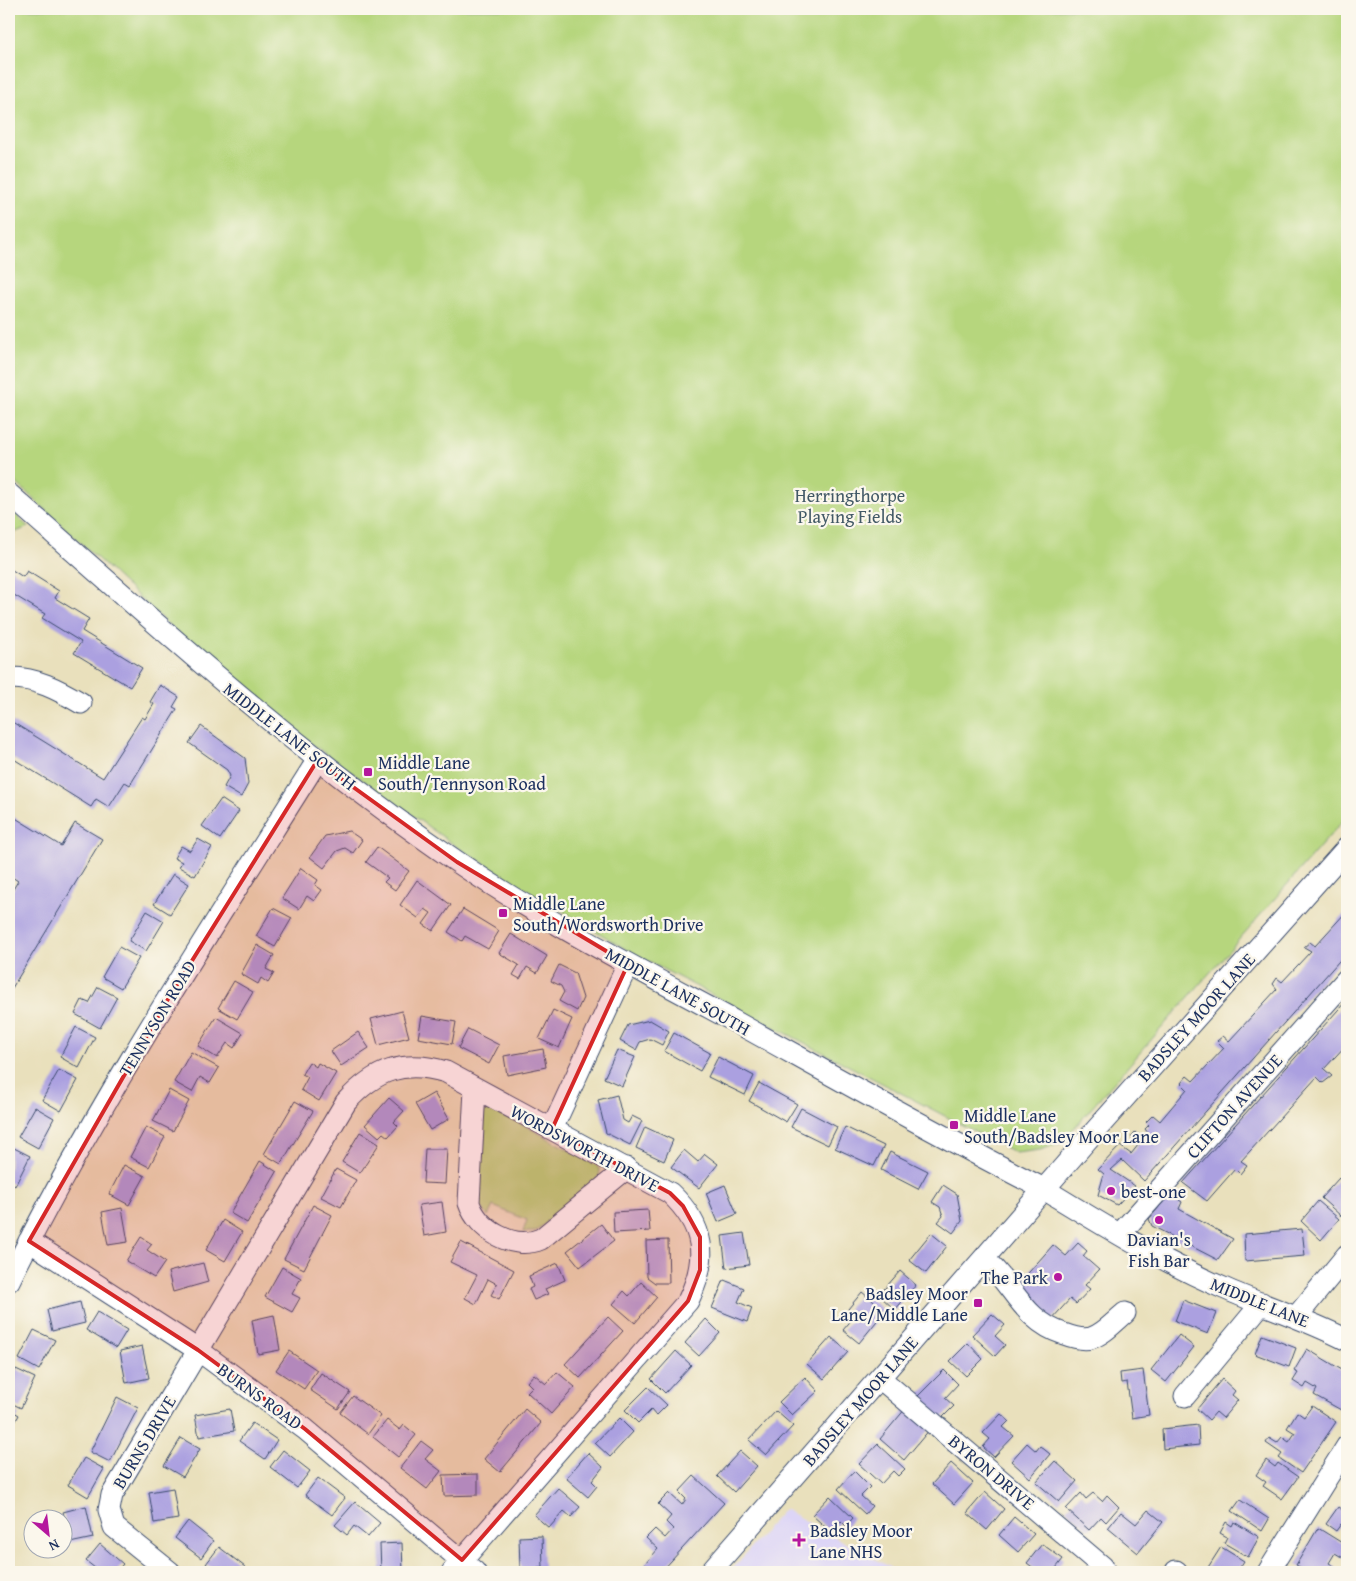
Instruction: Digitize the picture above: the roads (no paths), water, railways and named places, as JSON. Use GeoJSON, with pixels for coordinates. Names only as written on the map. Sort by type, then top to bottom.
{"type":"FeatureCollection","features":[{"type":"Feature","properties":{"kind":"street","name":"MIDDLE LANE SOUTH"},"geometry":{"type":"LineString","coordinates":[[9,494],[211,673],[317,761],[457,862],[546,918],[628,964],[1044,1189]]}},
{"type":"Feature","properties":{"kind":"street"},"geometry":{"type":"LineString","coordinates":[[9,678],[32,680],[81,703]]}},
{"type":"Feature","properties":{"kind":"street","name":"TENNYSON ROAD"},"geometry":{"type":"LineString","coordinates":[[9,1281],[94,1123],[168,999],[317,761]]}},
{"type":"Feature","properties":{"kind":"street","name":"BADSLEY MOOR LANE"},"geometry":{"type":"LineString","coordinates":[[710,1572],[1044,1189],[1347,848]]}},
{"type":"Feature","properties":{"kind":"street"},"geometry":{"type":"LineString","coordinates":[[552,1129],[628,964]]}},
{"type":"Feature","properties":{"kind":"street","name":"CLIFTON AVENUE"},"geometry":{"type":"LineString","coordinates":[[1120,1234],[1347,979]]}},
{"type":"Feature","properties":{"kind":"street","name":"WORDSWORTH DRIVE"},"geometry":{"type":"LineString","coordinates":[[198,1350],[346,1102],[360,1087],[375,1076],[393,1069],[410,1066],[428,1066],[446,1072],[627,1168],[670,1193],[693,1220],[700,1237],[701,1254],[696,1285],[688,1301],[463,1568]]}},
{"type":"Feature","properties":{"kind":"street"},"geometry":{"type":"LineString","coordinates":[[476,1089],[469,1204],[473,1216],[479,1224],[498,1235],[520,1244],[541,1239],[627,1168]]}},
{"type":"Feature","properties":{"kind":"street","name":"MIDDLE LANE"},"geometry":{"type":"LineString","coordinates":[[1044,1189],[1120,1234],[1196,1275],[1297,1316],[1347,1340]]}},
{"type":"Feature","properties":{"kind":"street","name":"BURNS ROAD"},"geometry":{"type":"LineString","coordinates":[[29,1241],[198,1350],[305,1429],[463,1568]]}},
{"type":"Feature","properties":{"kind":"street"},"geometry":{"type":"LineString","coordinates":[[1297,1316],[1347,1255]]}},
{"type":"Feature","properties":{"kind":"street"},"geometry":{"type":"LineString","coordinates":[[984,1259],[1007,1284],[1021,1306],[1035,1319],[1055,1331],[1074,1337],[1090,1338],[1101,1333],[1125,1313]]}},
{"type":"Feature","properties":{"kind":"street"},"geometry":{"type":"LineString","coordinates":[[1185,1396],[1262,1303]]}},
{"type":"Feature","properties":{"kind":"street","name":"BURNS DRIVE"},"geometry":{"type":"LineString","coordinates":[[170,1572],[114,1527],[109,1510],[112,1495],[198,1350]]}},
{"type":"Feature","properties":{"kind":"street","name":"BYRON DRIVE"},"geometry":{"type":"LineString","coordinates":[[880,1379],[1103,1567]]}},
{"type":"Feature","properties":{"kind":"street"},"geometry":{"type":"LineString","coordinates":[[1268,1572],[1347,1446]]}},
{"type":"Feature","properties":{"kind":"place","name":"Middle Lane South/Tennyson Road"},"geometry":{"type":"Point","coordinates":[368,772]}},
{"type":"Feature","properties":{"kind":"place","name":"Middle Lane South/Wordsworth Drive"},"geometry":{"type":"Point","coordinates":[503,913]}},
{"type":"Feature","properties":{"kind":"place","name":"Middle Lane South/Badsley Moor Lane"},"geometry":{"type":"Point","coordinates":[954,1125]}},
{"type":"Feature","properties":{"kind":"place","name":"best-one"},"geometry":{"type":"Point","coordinates":[1111,1191]}},
{"type":"Feature","properties":{"kind":"place","name":"Davian's Fish Bar"},"geometry":{"type":"Point","coordinates":[1159,1220]}},
{"type":"Feature","properties":{"kind":"place","name":"The Park"},"geometry":{"type":"Point","coordinates":[1058,1277]}},
{"type":"Feature","properties":{"kind":"place","name":"Badsley Moor Lane/Middle Lane"},"geometry":{"type":"Point","coordinates":[978,1303]}},
{"type":"Feature","properties":{"kind":"place","name":"Badsley Moor Lane NHS"},"geometry":{"type":"Point","coordinates":[799,1540]}},
{"type":"Feature","properties":{"kind":"park label","name":"Herringthorpe Playing Fields"},"geometry":{"type":"Point","coordinates":[850,505]}}]}
